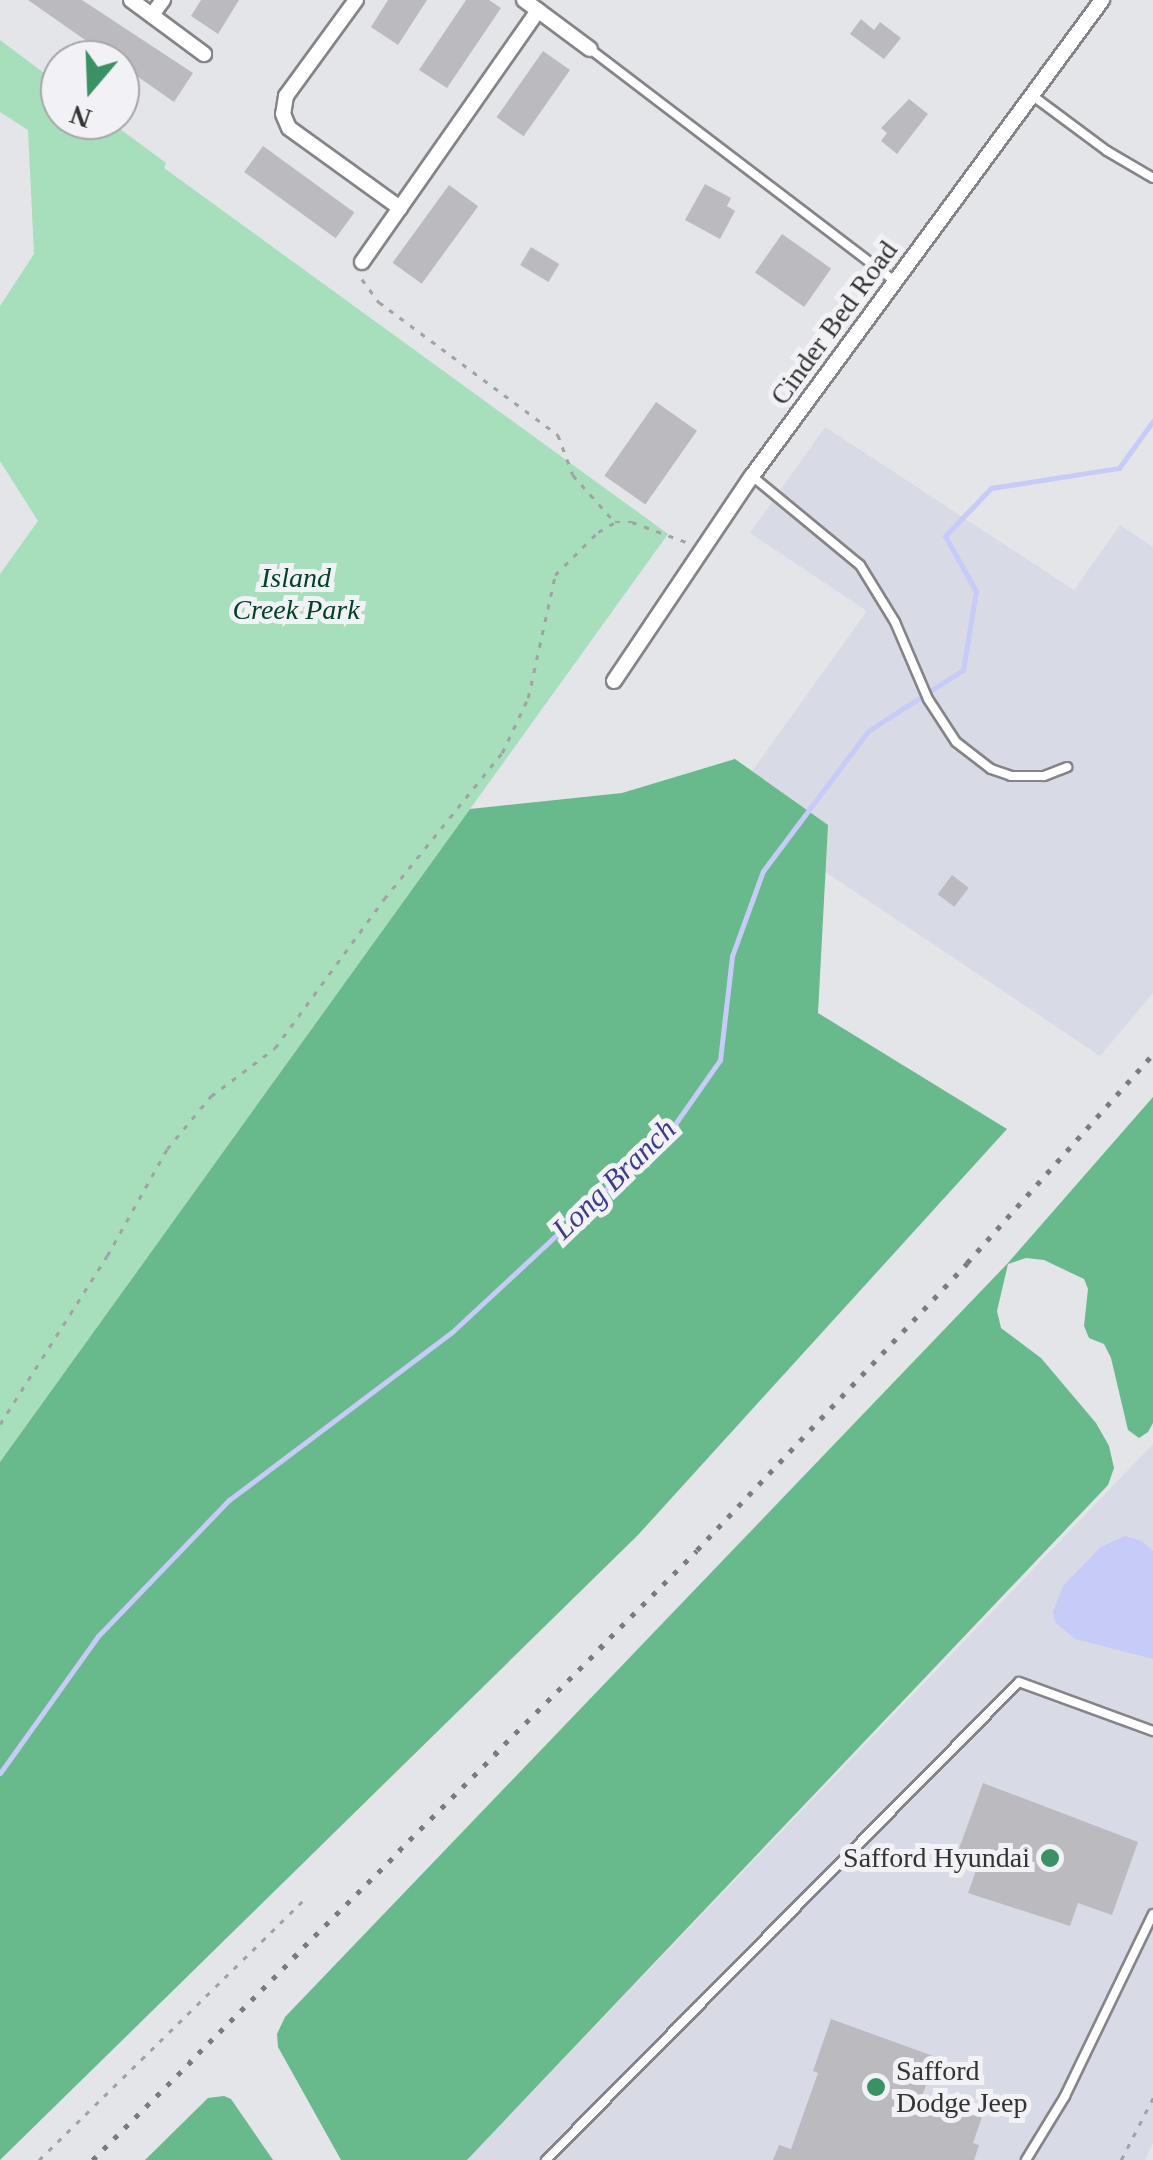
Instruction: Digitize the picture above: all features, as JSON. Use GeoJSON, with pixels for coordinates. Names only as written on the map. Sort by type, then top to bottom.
{"type":"FeatureCollection","features":[{"type":"Feature","properties":{"kind":"street"},"geometry":{"type":"LineString","coordinates":[[131,0],[204,54]]}},
{"type":"Feature","properties":{"kind":"street"},"geometry":{"type":"LineString","coordinates":[[152,15],[163,0]]}},
{"type":"Feature","properties":{"kind":"street"},"geometry":{"type":"LineString","coordinates":[[356,0],[286,96],[283,114],[288,128],[400,208]]}},
{"type":"Feature","properties":{"kind":"street"},"geometry":{"type":"LineString","coordinates":[[524,0],[590,50]]}},
{"type":"Feature","properties":{"kind":"street","name":"Cinder Bed Road"},"geometry":{"type":"LineString","coordinates":[[614,682],[752,476],[1102,0]]}},
{"type":"Feature","properties":{"kind":"street"},"geometry":{"type":"LineString","coordinates":[[362,262],[538,12]]}},
{"type":"Feature","properties":{"kind":"lane"},"geometry":{"type":"LineString","coordinates":[[590,50],[896,282]]}},
{"type":"Feature","properties":{"kind":"lane"},"geometry":{"type":"LineString","coordinates":[[1032,95],[1153,178]]}},
{"type":"Feature","properties":{"kind":"lane"},"geometry":{"type":"LineString","coordinates":[[752,476],[860,565],[895,622],[928,699],[956,742],[991,769],[1012,776],[1044,776],[1067,766]]}},
{"type":"Feature","properties":{"kind":"lane"},"geometry":{"type":"LineString","coordinates":[[546,2160],[1020,1682],[1153,1731]]}},
{"type":"Feature","properties":{"kind":"lane"},"geometry":{"type":"LineString","coordinates":[[1026,2160],[1065,2096],[1153,1914]]}},
{"type":"Feature","properties":{"kind":"path"},"geometry":{"type":"LineString","coordinates":[[362,262],[362,284],[379,302],[558,435],[572,475],[615,522]]}},
{"type":"Feature","properties":{"kind":"path"},"geometry":{"type":"LineString","coordinates":[[0,1424],[107,1256],[167,1149],[211,1096],[275,1048],[384,898],[502,752],[528,698],[555,576],[598,532],[615,522],[632,522],[707,547]]}},
{"type":"Feature","properties":{"kind":"path"},"geometry":{"type":"LineString","coordinates":[[38,2160],[305,1899]]}},
{"type":"Feature","properties":{"kind":"path"},"geometry":{"type":"LineString","coordinates":[[1121,2160],[1153,2098]]}},
{"type":"Feature","properties":{"kind":"shaded area"},"geometry":{"type":"Polygon","coordinates":[[[825,427],[1074,590],[1120,525],[1153,547],[1153,993],[1100,1056],[727,806],[867,611],[750,533],[825,427]]]}},
{"type":"Feature","properties":{"kind":"shaded area"},"geometry":{"type":"Polygon","coordinates":[[[1153,1444],[1153,2143],[1145,2160],[467,2160],[1153,1444]]]}},
{"type":"Feature","properties":{"kind":"green space","name":"Island Creek Park"},"geometry":{"type":"Polygon","coordinates":[[[0,40],[40,70],[40,140],[135,140],[166,163],[164,168],[668,534],[0,1462],[0,574],[38,521],[0,461],[0,306],[34,254],[28,130],[0,112],[0,40]]]}},
{"type":"Feature","properties":{"kind":"green space"},"geometry":{"type":"Polygon","coordinates":[[[735,759],[828,825],[818,1013],[1007,1129],[638,1535],[0,2160],[0,1462],[470,809],[622,793],[735,759]]]}},
{"type":"Feature","properties":{"kind":"green space"},"geometry":{"type":"Polygon","coordinates":[[[1153,1097],[1153,1423],[1148,1432],[1139,1438],[1128,1430],[1111,1358],[1104,1344],[1089,1338],[1084,1326],[1088,1289],[1084,1279],[1044,1260],[1026,1258],[1008,1264],[997,1311],[1001,1328],[1041,1358],[1096,1423],[1109,1446],[1114,1468],[1108,1485],[467,2160],[341,2160],[278,2047],[277,2034],[285,2017],[1007,1264],[1153,1097]]]}},
{"type":"Feature","properties":{"kind":"green space"},"geometry":{"type":"Polygon","coordinates":[[[208,2098],[231,2099],[273,2160],[145,2160],[208,2098]]]}},
{"type":"Feature","properties":{"kind":"water"},"geometry":{"type":"Polygon","coordinates":[[[1125,1536],[1142,1541],[1153,1551],[1153,1659],[1075,1639],[1055,1622],[1053,1612],[1063,1586],[1101,1547],[1125,1536]]]}},
{"type":"Feature","properties":{"kind":"building"},"geometry":{"type":"Polygon","coordinates":[[[28,0],[82,0],[193,73],[174,102],[140,78],[140,40],[85,40],[28,0]]]}},
{"type":"Feature","properties":{"kind":"building"},"geometry":{"type":"Polygon","coordinates":[[[201,0],[239,0],[218,34],[191,16],[201,0]]]}},
{"type":"Feature","properties":{"kind":"building"},"geometry":{"type":"Polygon","coordinates":[[[388,0],[427,0],[398,45],[371,27],[388,0]]]}},
{"type":"Feature","properties":{"kind":"building"},"geometry":{"type":"Polygon","coordinates":[[[466,0],[489,0],[501,8],[447,88],[419,70],[466,0]]]}},
{"type":"Feature","properties":{"kind":"building"},"geometry":{"type":"Polygon","coordinates":[[[861,19],[874,30],[880,22],[901,38],[884,59],[850,34],[861,19]]]}},
{"type":"Feature","properties":{"kind":"building"},"geometry":{"type":"Polygon","coordinates":[[[543,51],[570,70],[524,136],[497,117],[543,51]]]}},
{"type":"Feature","properties":{"kind":"building"},"geometry":{"type":"Polygon","coordinates":[[[909,99],[928,114],[897,154],[881,141],[887,133],[881,128],[909,99]]]}},
{"type":"Feature","properties":{"kind":"building"},"geometry":{"type":"Polygon","coordinates":[[[263,146],[354,212],[336,238],[244,172],[263,146]]]}},
{"type":"Feature","properties":{"kind":"building"},"geometry":{"type":"Polygon","coordinates":[[[705,184],[731,198],[727,206],[735,211],[720,239],[685,220],[705,184]]]}},
{"type":"Feature","properties":{"kind":"building"},"geometry":{"type":"Polygon","coordinates":[[[449,185],[478,206],[422,284],[393,263],[449,185]]]}},
{"type":"Feature","properties":{"kind":"building"},"geometry":{"type":"Polygon","coordinates":[[[782,234],[831,268],[804,307],[755,273],[782,234]]]}},
{"type":"Feature","properties":{"kind":"building"},"geometry":{"type":"Polygon","coordinates":[[[531,247],[559,264],[548,282],[520,265],[531,247]]]}},
{"type":"Feature","properties":{"kind":"building"},"geometry":{"type":"Polygon","coordinates":[[[656,402],[697,431],[645,504],[604,476],[656,402]]]}},
{"type":"Feature","properties":{"kind":"building"},"geometry":{"type":"Polygon","coordinates":[[[952,875],[969,888],[954,907],[938,894],[952,875]]]}},
{"type":"Feature","properties":{"kind":"building","name":"Safford Hyundai"},"geometry":{"type":"Polygon","coordinates":[[[983,1783],[1138,1842],[1112,1915],[1078,1903],[1070,1926],[968,1893],[979,1862],[957,1854],[983,1783]]]}},
{"type":"Feature","properties":{"kind":"building","name":"Safford Dodge Jeep"},"geometry":{"type":"Polygon","coordinates":[[[831,2019],[936,2057],[922,2096],[982,2117],[973,2143],[979,2145],[974,2160],[773,2160],[779,2145],[791,2149],[818,2073],[813,2071],[831,2019]]]}},
{"type":"Feature","properties":{"kind":"waterway","name":"Long Branch"},"geometry":{"type":"LineString","coordinates":[[0,1773],[98,1636],[229,1500],[451,1333],[673,1127],[720,1060],[732,956],[763,871],[868,731],[963,670],[976,591],[945,536],[991,488],[1119,468],[1153,421]]}},
{"type":"Feature","properties":{"kind":"railway"},"geometry":{"type":"LineString","coordinates":[[93,2160],[697,1550],[967,1263],[1153,1054]]}},
{"type":"Feature","properties":{"kind":"place","name":"Safford Hyundai"},"geometry":{"type":"Point","coordinates":[1050,1858]}},
{"type":"Feature","properties":{"kind":"place","name":"Safford Dodge Jeep"},"geometry":{"type":"Point","coordinates":[876,2087]}}]}
